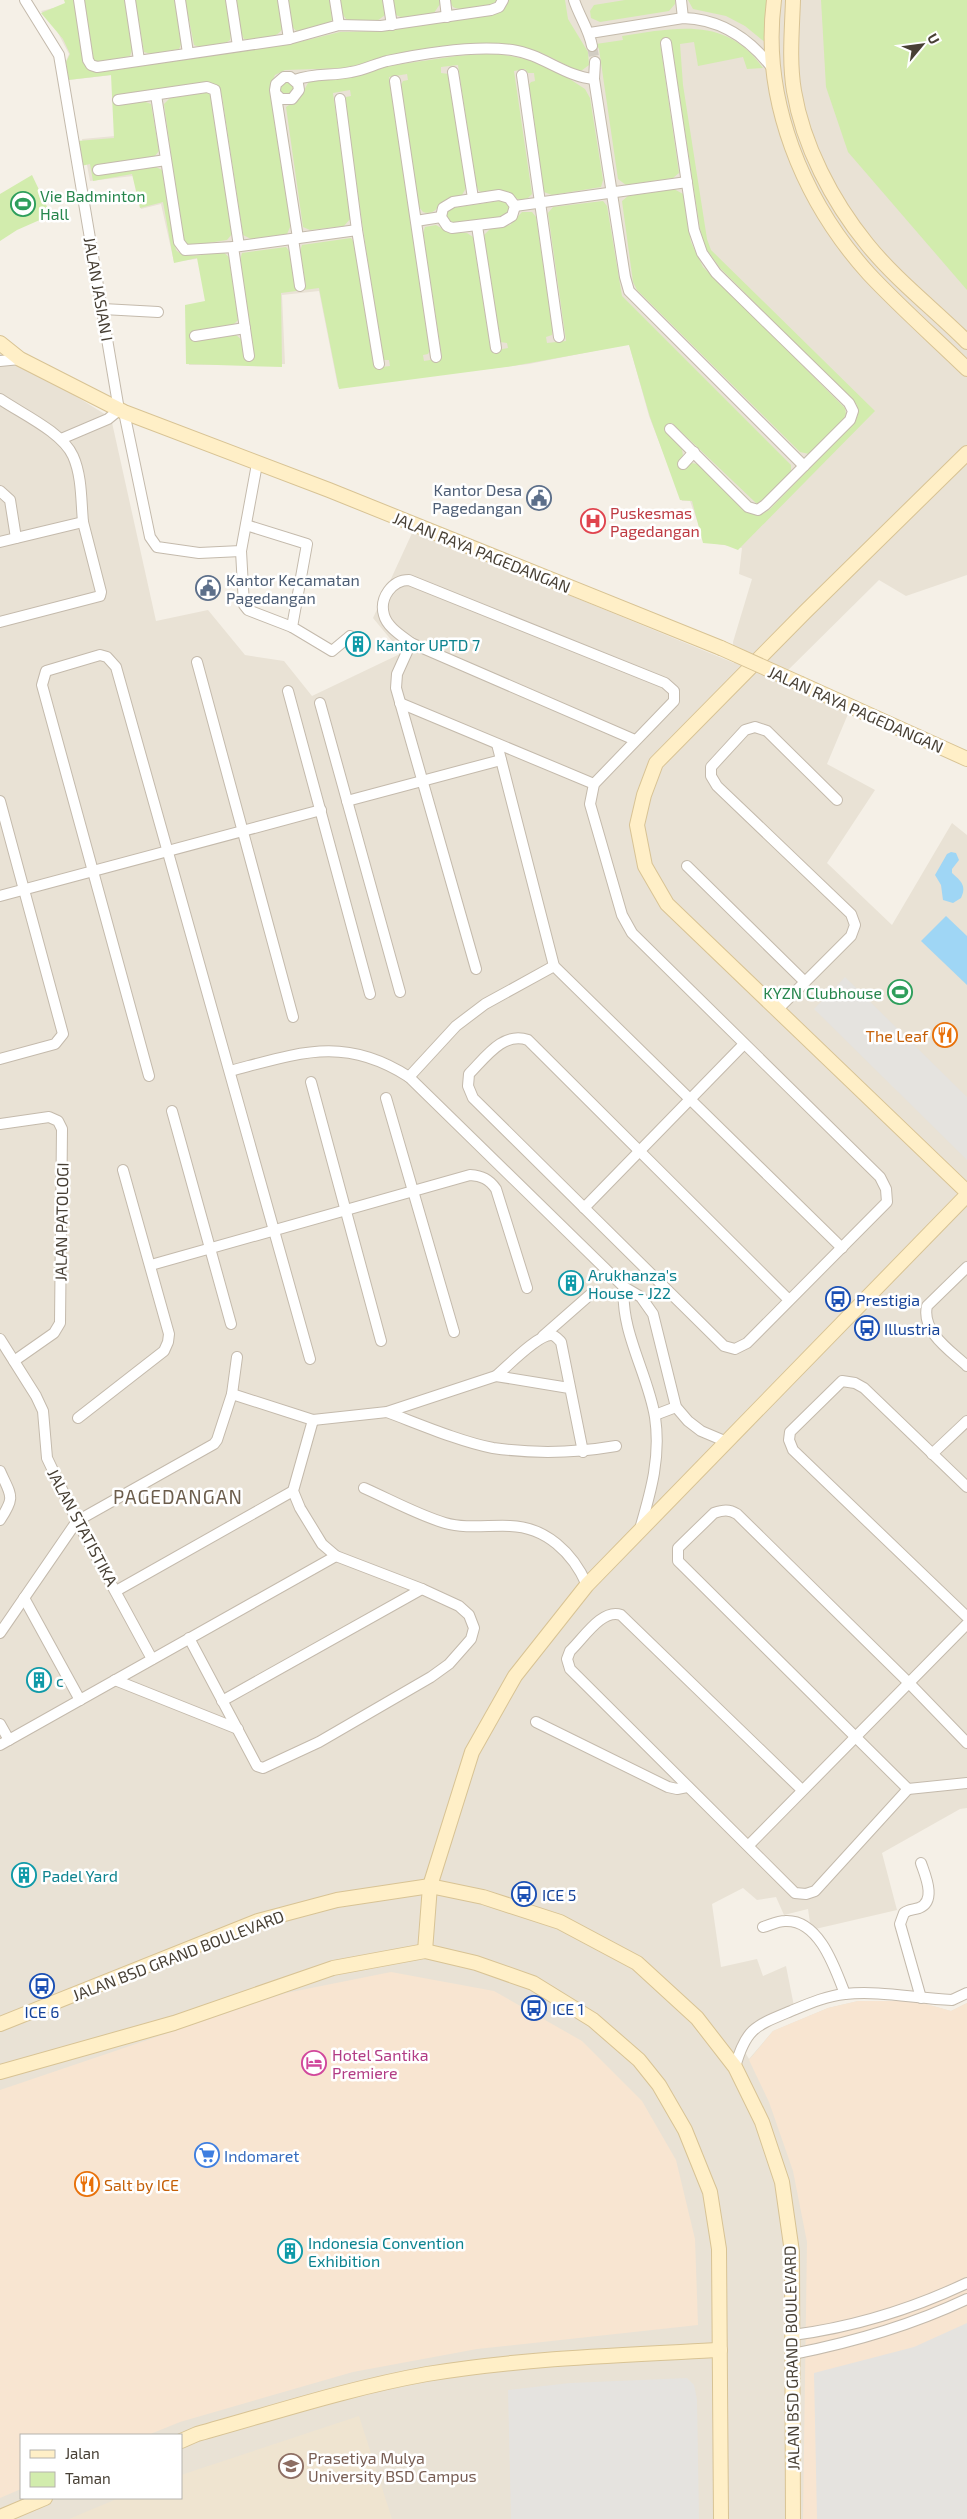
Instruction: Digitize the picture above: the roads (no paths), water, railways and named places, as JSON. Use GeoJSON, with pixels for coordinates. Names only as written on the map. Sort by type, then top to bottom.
{"type":"FeatureCollection","features":[{"type":"Feature","properties":{"kind":"street","name":"JALAN JASIAN I"},"geometry":{"type":"LineString","coordinates":[[25,0],[59,54],[121,411],[153,544],[157,547],[199,554],[242,551]]}},
{"type":"Feature","properties":{"kind":"street"},"geometry":{"type":"LineString","coordinates":[[79,0],[88,60],[91,66],[97,67],[289,39],[339,25],[392,25],[491,10],[498,7],[503,0]]}},
{"type":"Feature","properties":{"kind":"street"},"geometry":{"type":"LineString","coordinates":[[130,0],[139,60]]}},
{"type":"Feature","properties":{"kind":"street"},"geometry":{"type":"LineString","coordinates":[[180,0],[188,53]]}},
{"type":"Feature","properties":{"kind":"street"},"geometry":{"type":"LineString","coordinates":[[231,0],[238,46]]}},
{"type":"Feature","properties":{"kind":"street"},"geometry":{"type":"LineString","coordinates":[[283,0],[289,39]]}},
{"type":"Feature","properties":{"kind":"street"},"geometry":{"type":"LineString","coordinates":[[335,0],[339,25]]}},
{"type":"Feature","properties":{"kind":"street"},"geometry":{"type":"LineString","coordinates":[[388,0],[392,25]]}},
{"type":"Feature","properties":{"kind":"street"},"geometry":{"type":"LineString","coordinates":[[445,0],[447,17]]}},
{"type":"Feature","properties":{"kind":"street"},"geometry":{"type":"LineString","coordinates":[[574,0],[579,15],[590,33],[592,46]]}},
{"type":"Feature","properties":{"kind":"street"},"geometry":{"type":"LineString","coordinates":[[681,0],[683,18]]}},
{"type":"Feature","properties":{"kind":"street"},"geometry":{"type":"LineString","coordinates":[[774,0],[772,32],[778,98],[791,146],[808,185],[830,222],[870,274],[967,369]]}},
{"type":"Feature","properties":{"kind":"street"},"geometry":{"type":"LineString","coordinates":[[793,0],[791,44],[794,91],[806,133],[819,167],[866,244],[967,342]]}},
{"type":"Feature","properties":{"kind":"street"},"geometry":{"type":"LineString","coordinates":[[590,33],[683,18],[714,22],[742,36],[774,69]]}},
{"type":"Feature","properties":{"kind":"street"},"geometry":{"type":"LineString","coordinates":[[666,43],[694,230],[702,253],[708,264],[851,407],[852,416],[765,506],[754,510],[670,429]]}},
{"type":"Feature","properties":{"kind":"street"},"geometry":{"type":"LineString","coordinates":[[295,80],[318,74],[350,73],[388,61],[489,48],[514,50],[534,56],[576,76],[594,79]]}},
{"type":"Feature","properties":{"kind":"street"},"geometry":{"type":"LineString","coordinates":[[595,62],[594,79],[625,277],[629,291],[804,466]]}},
{"type":"Feature","properties":{"kind":"street"},"geometry":{"type":"LineString","coordinates":[[453,72],[473,198]]}},
{"type":"Feature","properties":{"kind":"street"},"geometry":{"type":"LineString","coordinates":[[522,75],[559,337]]}},
{"type":"Feature","properties":{"kind":"street"},"geometry":{"type":"LineString","coordinates":[[277,95],[281,99],[292,99],[299,90],[295,80],[290,77],[279,80],[275,90],[296,238],[300,286]]}},
{"type":"Feature","properties":{"kind":"street"},"geometry":{"type":"LineString","coordinates":[[394,81],[436,357]]}},
{"type":"Feature","properties":{"kind":"street"},"geometry":{"type":"LineString","coordinates":[[118,100],[207,87],[215,90],[249,356]]}},
{"type":"Feature","properties":{"kind":"street"},"geometry":{"type":"LineString","coordinates":[[156,95],[181,247],[192,250],[236,246],[357,230]]}},
{"type":"Feature","properties":{"kind":"street"},"geometry":{"type":"LineString","coordinates":[[340,99],[357,230],[379,364]]}},
{"type":"Feature","properties":{"kind":"street"},"geometry":{"type":"LineString","coordinates":[[98,170],[166,160]]}},
{"type":"Feature","properties":{"kind":"street"},"geometry":{"type":"LineString","coordinates":[[515,206],[687,182]]}},
{"type":"Feature","properties":{"kind":"street"},"geometry":{"type":"LineString","coordinates":[[504,196],[513,202],[515,206],[514,212],[507,220],[477,226],[452,228],[447,226],[441,217],[443,208],[447,204],[473,198],[504,196]]}},
{"type":"Feature","properties":{"kind":"street"},"geometry":{"type":"LineString","coordinates":[[416,221],[441,217]]}},
{"type":"Feature","properties":{"kind":"street"},"geometry":{"type":"LineString","coordinates":[[477,226],[496,348]]}},
{"type":"Feature","properties":{"kind":"street"},"geometry":{"type":"LineString","coordinates":[[103,309],[158,312]]}},
{"type":"Feature","properties":{"kind":"street"},"geometry":{"type":"LineString","coordinates":[[196,336],[245,328]]}},
{"type":"Feature","properties":{"kind":"street","name":"JALAN RAYA PAGEDANGAN"},"geometry":{"type":"LineString","coordinates":[[0,343],[20,359],[121,411],[338,494],[721,648],[967,759]]}},
{"type":"Feature","properties":{"kind":"street"},"geometry":{"type":"LineString","coordinates":[[0,361],[20,359]]}},
{"type":"Feature","properties":{"kind":"street"},"geometry":{"type":"LineString","coordinates":[[0,399],[61,439],[73,456],[79,477],[83,522],[101,592],[100,596],[0,622]]}},
{"type":"Feature","properties":{"kind":"street"},"geometry":{"type":"LineString","coordinates":[[61,439],[108,419],[121,411]]}},
{"type":"Feature","properties":{"kind":"street"},"geometry":{"type":"LineString","coordinates":[[683,464],[694,452]]}},
{"type":"Feature","properties":{"kind":"street"},"geometry":{"type":"LineString","coordinates":[[425,1951],[430,1886],[472,1752],[515,1676],[587,1585],[967,1194],[667,904],[645,866],[637,825],[644,795],[656,763],[805,612],[967,453]]}},
{"type":"Feature","properties":{"kind":"street"},"geometry":{"type":"LineString","coordinates":[[257,464],[242,551],[244,605],[248,610],[292,627],[332,651],[350,636]]}},
{"type":"Feature","properties":{"kind":"street"},"geometry":{"type":"LineString","coordinates":[[0,491],[10,500],[13,507],[16,538]]}},
{"type":"Feature","properties":{"kind":"street"},"geometry":{"type":"LineString","coordinates":[[0,542],[83,522]]}},
{"type":"Feature","properties":{"kind":"street"},"geometry":{"type":"LineString","coordinates":[[246,525],[307,544],[292,627]]}},
{"type":"Feature","properties":{"kind":"street"},"geometry":{"type":"LineString","coordinates":[[635,740],[411,643],[393,628],[384,616],[384,604],[391,586],[398,580],[409,580],[670,686],[674,690],[674,701],[594,784],[590,804],[622,915],[632,933],[880,1177],[886,1189],[887,1202],[747,1343],[735,1349],[724,1346],[473,1098],[468,1086],[469,1074],[505,1040],[518,1036],[528,1040],[789,1300]]}},
{"type":"Feature","properties":{"kind":"street"},"geometry":{"type":"LineString","coordinates":[[411,643],[398,674],[396,688],[476,969]]}},
{"type":"Feature","properties":{"kind":"street"},"geometry":{"type":"LineString","coordinates":[[149,1076],[42,685],[46,671],[55,666],[100,655],[107,657],[116,667],[310,1359]]}},
{"type":"Feature","properties":{"kind":"street"},"geometry":{"type":"LineString","coordinates":[[197,662],[293,1017]]}},
{"type":"Feature","properties":{"kind":"street"},"geometry":{"type":"LineString","coordinates":[[288,692],[370,994]]}},
{"type":"Feature","properties":{"kind":"street"},"geometry":{"type":"LineString","coordinates":[[320,703],[400,992]]}},
{"type":"Feature","properties":{"kind":"street"},"geometry":{"type":"LineString","coordinates":[[400,703],[594,784]]}},
{"type":"Feature","properties":{"kind":"street"},"geometry":{"type":"LineString","coordinates":[[778,1010],[851,936],[855,925],[851,914],[717,786],[711,776],[711,767],[746,730],[755,727],[767,731],[837,800]]}},
{"type":"Feature","properties":{"kind":"street"},"geometry":{"type":"LineString","coordinates":[[497,744],[554,966],[842,1248]]}},
{"type":"Feature","properties":{"kind":"street"},"geometry":{"type":"LineString","coordinates":[[347,802],[501,760]]}},
{"type":"Feature","properties":{"kind":"street"},"geometry":{"type":"LineString","coordinates":[[0,801],[63,1034],[55,1044],[0,1059]]}},
{"type":"Feature","properties":{"kind":"street"},"geometry":{"type":"LineString","coordinates":[[0,896],[321,810]]}},
{"type":"Feature","properties":{"kind":"street"},"geometry":{"type":"LineString","coordinates":[[687,866],[805,982]]}},
{"type":"Feature","properties":{"kind":"street"},"geometry":{"type":"LineString","coordinates":[[410,1077],[456,1026],[485,1004],[554,966]]}},
{"type":"Feature","properties":{"kind":"street"},"geometry":{"type":"LineString","coordinates":[[584,1208],[744,1044]]}},
{"type":"Feature","properties":{"kind":"street"},"geometry":{"type":"LineString","coordinates":[[230,1071],[304,1052],[326,1050],[374,1058],[410,1077],[624,1287],[640,1297],[653,1314],[676,1407],[688,1421],[701,1431],[727,1442]]}},
{"type":"Feature","properties":{"kind":"street"},"geometry":{"type":"LineString","coordinates":[[311,1082],[381,1341]]}},
{"type":"Feature","properties":{"kind":"street"},"geometry":{"type":"LineString","coordinates":[[386,1098],[454,1332]]}},
{"type":"Feature","properties":{"kind":"street"},"geometry":{"type":"LineString","coordinates":[[172,1112],[231,1324]]}},
{"type":"Feature","properties":{"kind":"street","name":"JALAN PATOLOGI"},"geometry":{"type":"LineString","coordinates":[[0,1124],[50,1117],[58,1121],[62,1129],[60,1324],[54,1333],[14,1361]]}},
{"type":"Feature","properties":{"kind":"street"},"geometry":{"type":"LineString","coordinates":[[78,1418],[164,1351],[168,1342],[168,1334],[151,1265],[123,1170]]}},
{"type":"Feature","properties":{"kind":"street"},"geometry":{"type":"LineString","coordinates":[[151,1265],[470,1175],[485,1178],[496,1189],[527,1288]]}},
{"type":"Feature","properties":{"kind":"street"},"geometry":{"type":"LineString","coordinates":[[967,1267],[927,1306],[926,1313],[932,1332],[967,1366]]}},
{"type":"Feature","properties":{"kind":"street"},"geometry":{"type":"LineString","coordinates":[[624,1287],[623,1297],[627,1319],[655,1415],[658,1452],[653,1486],[638,1532]]}},
{"type":"Feature","properties":{"kind":"street"},"geometry":{"type":"LineString","coordinates":[[232,1394],[313,1420],[388,1412],[496,1376],[592,1293]]}},
{"type":"Feature","properties":{"kind":"street"},"geometry":{"type":"LineString","coordinates":[[540,1338],[550,1335],[561,1342],[583,1452]]}},
{"type":"Feature","properties":{"kind":"street","name":"JALAN STATISTIKA"},"geometry":{"type":"LineString","coordinates":[[0,1339],[36,1396],[43,1411],[47,1458],[77,1521],[152,1659]]}},
{"type":"Feature","properties":{"kind":"street"},"geometry":{"type":"LineString","coordinates":[[0,1633],[77,1521],[218,1440],[232,1394],[237,1357]]}},
{"type":"Feature","properties":{"kind":"street"},"geometry":{"type":"LineString","coordinates":[[496,1376],[569,1388]]}},
{"type":"Feature","properties":{"kind":"street"},"geometry":{"type":"LineString","coordinates":[[749,1845],[909,1683],[966,1617],[793,1450],[790,1432],[842,1381],[848,1382],[864,1388],[967,1487]]}},
{"type":"Feature","properties":{"kind":"street"},"geometry":{"type":"LineString","coordinates":[[655,1415],[676,1407]]}},
{"type":"Feature","properties":{"kind":"street"},"geometry":{"type":"LineString","coordinates":[[388,1412],[492,1447],[544,1453],[583,1452],[616,1446]]}},
{"type":"Feature","properties":{"kind":"street"},"geometry":{"type":"LineString","coordinates":[[190,1638],[257,1766],[263,1768],[320,1742],[431,1677],[449,1664],[471,1639],[474,1628],[472,1621],[466,1610],[460,1606],[422,1589],[336,1556],[322,1544],[300,1508],[293,1491],[313,1420]]}},
{"type":"Feature","properties":{"kind":"street"},"geometry":{"type":"LineString","coordinates":[[932,1454],[967,1421]]}},
{"type":"Feature","properties":{"kind":"street"},"geometry":{"type":"LineString","coordinates":[[0,1471],[11,1496],[11,1502],[0,1520]]}},
{"type":"Feature","properties":{"kind":"street"},"geometry":{"type":"LineString","coordinates":[[364,1488],[446,1523],[468,1526],[512,1526],[531,1529],[548,1538],[568,1553],[579,1567],[587,1585]]}},
{"type":"Feature","properties":{"kind":"street"},"geometry":{"type":"LineString","coordinates":[[116,1591],[293,1491]]}},
{"type":"Feature","properties":{"kind":"street"},"geometry":{"type":"LineString","coordinates":[[908,1789],[678,1561],[678,1548],[714,1513],[726,1510],[737,1514],[909,1683],[967,1743]]}},
{"type":"Feature","properties":{"kind":"street"},"geometry":{"type":"LineString","coordinates":[[0,1724],[4,1742],[336,1556]]}},
{"type":"Feature","properties":{"kind":"street"},"geometry":{"type":"LineString","coordinates":[[222,1701],[422,1589]]}},
{"type":"Feature","properties":{"kind":"street"},"geometry":{"type":"LineString","coordinates":[[24,1598],[80,1700]]}},
{"type":"Feature","properties":{"kind":"street"},"geometry":{"type":"LineString","coordinates":[[802,1790],[628,1620],[615,1613],[606,1615],[570,1651],[567,1659],[570,1669],[686,1787],[749,1845],[795,1892],[806,1894],[815,1892],[908,1789],[967,1783]]}},
{"type":"Feature","properties":{"kind":"street"},"geometry":{"type":"LineString","coordinates":[[115,1680],[238,1729]]}},
{"type":"Feature","properties":{"kind":"street"},"geometry":{"type":"LineString","coordinates":[[536,1722],[668,1786],[676,1789],[686,1787]]}},
{"type":"Feature","properties":{"kind":"street"},"geometry":{"type":"LineString","coordinates":[[921,1863],[929,1886],[927,1901],[922,1906],[904,1913],[900,1924],[921,1998]]}},
{"type":"Feature","properties":{"kind":"street","name":"JALAN BSD GRAND BOULEVARD"},"geometry":{"type":"LineString","coordinates":[[0,2024],[258,1921],[337,1900],[430,1886],[484,1897],[560,1922],[637,1963],[697,2018],[735,2067],[762,2122],[782,2182],[792,2252],[793,2519]]}},
{"type":"Feature","properties":{"kind":"street"},"geometry":{"type":"LineString","coordinates":[[763,1927],[784,1921],[800,1922],[822,1944],[832,1960],[845,1994]]}},
{"type":"Feature","properties":{"kind":"street"},"geometry":{"type":"LineString","coordinates":[[0,2072],[174,2023],[333,1968],[425,1951],[476,1963],[533,1983],[592,2020],[639,2060],[659,2085],[685,2130],[710,2192],[719,2249],[721,2519]]}},
{"type":"Feature","properties":{"kind":"street"},"geometry":{"type":"LineString","coordinates":[[735,2067],[741,2044],[750,2032],[762,2022],[813,2001],[845,1994],[952,2000],[967,1993]]}},
{"type":"Feature","properties":{"kind":"street"},"geometry":{"type":"LineString","coordinates":[[793,2335],[877,2318],[931,2300],[967,2283]]}},
{"type":"Feature","properties":{"kind":"street"},"geometry":{"type":"LineString","coordinates":[[793,2354],[884,2332],[936,2313],[967,2298]]}},
{"type":"Feature","properties":{"kind":"street"},"geometry":{"type":"LineString","coordinates":[[931,2300],[936,2313]]}},
{"type":"Feature","properties":{"kind":"street"},"geometry":{"type":"LineString","coordinates":[[182,2440],[316,2401],[425,2375],[528,2360],[720,2350]]}},
{"type":"Feature","properties":{"kind":"street"},"geometry":{"type":"LineString","coordinates":[[0,2517],[43,2499]]}},
{"type":"Feature","properties":{"kind":"water"},"geometry":{"type":"Polygon","coordinates":[[[951,852],[956,853],[959,860],[952,869],[952,873],[963,887],[961,898],[953,903],[943,900],[941,885],[935,875],[947,854],[951,852]]]}},
{"type":"Feature","properties":{"kind":"water"},"geometry":{"type":"Polygon","coordinates":[[[946,916],[967,936],[967,985],[921,941],[946,916]]]}},
{"type":"Feature","properties":{"kind":"tunnel"},"geometry":{"type":"LineString","coordinates":[[592,46],[595,62]]}},
{"type":"Feature","properties":{"kind":"place","name":"Vie Badminton Hall"},"geometry":{"type":"Point","coordinates":[23,204]}},
{"type":"Feature","properties":{"kind":"place","name":"Kantor Desa Pagedangan"},"geometry":{"type":"Point","coordinates":[539,498]}},
{"type":"Feature","properties":{"kind":"place","name":"Puskesmas Pagedangan"},"geometry":{"type":"Point","coordinates":[593,521]}},
{"type":"Feature","properties":{"kind":"place","name":"Kantor Kecamatan Pagedangan"},"geometry":{"type":"Point","coordinates":[208,588]}},
{"type":"Feature","properties":{"kind":"place","name":"Kantor UPTD 7"},"geometry":{"type":"Point","coordinates":[358,644]}},
{"type":"Feature","properties":{"kind":"place","name":"KYZN Clubhouse"},"geometry":{"type":"Point","coordinates":[900,992]}},
{"type":"Feature","properties":{"kind":"place","name":"The Leaf"},"geometry":{"type":"Point","coordinates":[945,1035]}},
{"type":"Feature","properties":{"kind":"place","name":"Arukhanza's House - J22"},"geometry":{"type":"Point","coordinates":[571,1283]}},
{"type":"Feature","properties":{"kind":"place","name":"Prestigia"},"geometry":{"type":"Point","coordinates":[838,1299]}},
{"type":"Feature","properties":{"kind":"place","name":"Illustria"},"geometry":{"type":"Point","coordinates":[867,1328]}},
{"type":"Feature","properties":{"kind":"place","name":"c"},"geometry":{"type":"Point","coordinates":[39,1680]}},
{"type":"Feature","properties":{"kind":"place","name":"Padel Yard"},"geometry":{"type":"Point","coordinates":[24,1875]}},
{"type":"Feature","properties":{"kind":"place","name":"ICE 5"},"geometry":{"type":"Point","coordinates":[524,1894]}},
{"type":"Feature","properties":{"kind":"place","name":"ICE 6"},"geometry":{"type":"Point","coordinates":[42,1986]}},
{"type":"Feature","properties":{"kind":"place","name":"ICE 1"},"geometry":{"type":"Point","coordinates":[534,2008]}},
{"type":"Feature","properties":{"kind":"place","name":"Hotel Santika Premiere"},"geometry":{"type":"Point","coordinates":[314,2063]}},
{"type":"Feature","properties":{"kind":"place","name":"Indomaret"},"geometry":{"type":"Point","coordinates":[207,2155]}},
{"type":"Feature","properties":{"kind":"place","name":"Salt by ICE"},"geometry":{"type":"Point","coordinates":[87,2184]}},
{"type":"Feature","properties":{"kind":"place","name":"Indonesia Convention Exhibition"},"geometry":{"type":"Point","coordinates":[290,2251]}},
{"type":"Feature","properties":{"kind":"place","name":"Prasetiya Mulya University BSD Campus"},"geometry":{"type":"Point","coordinates":[291,2466]}},
{"type":"Feature","properties":{"kind":"district","name":"PAGEDANGAN"},"geometry":{"type":"Point","coordinates":[178,1496]}}]}
